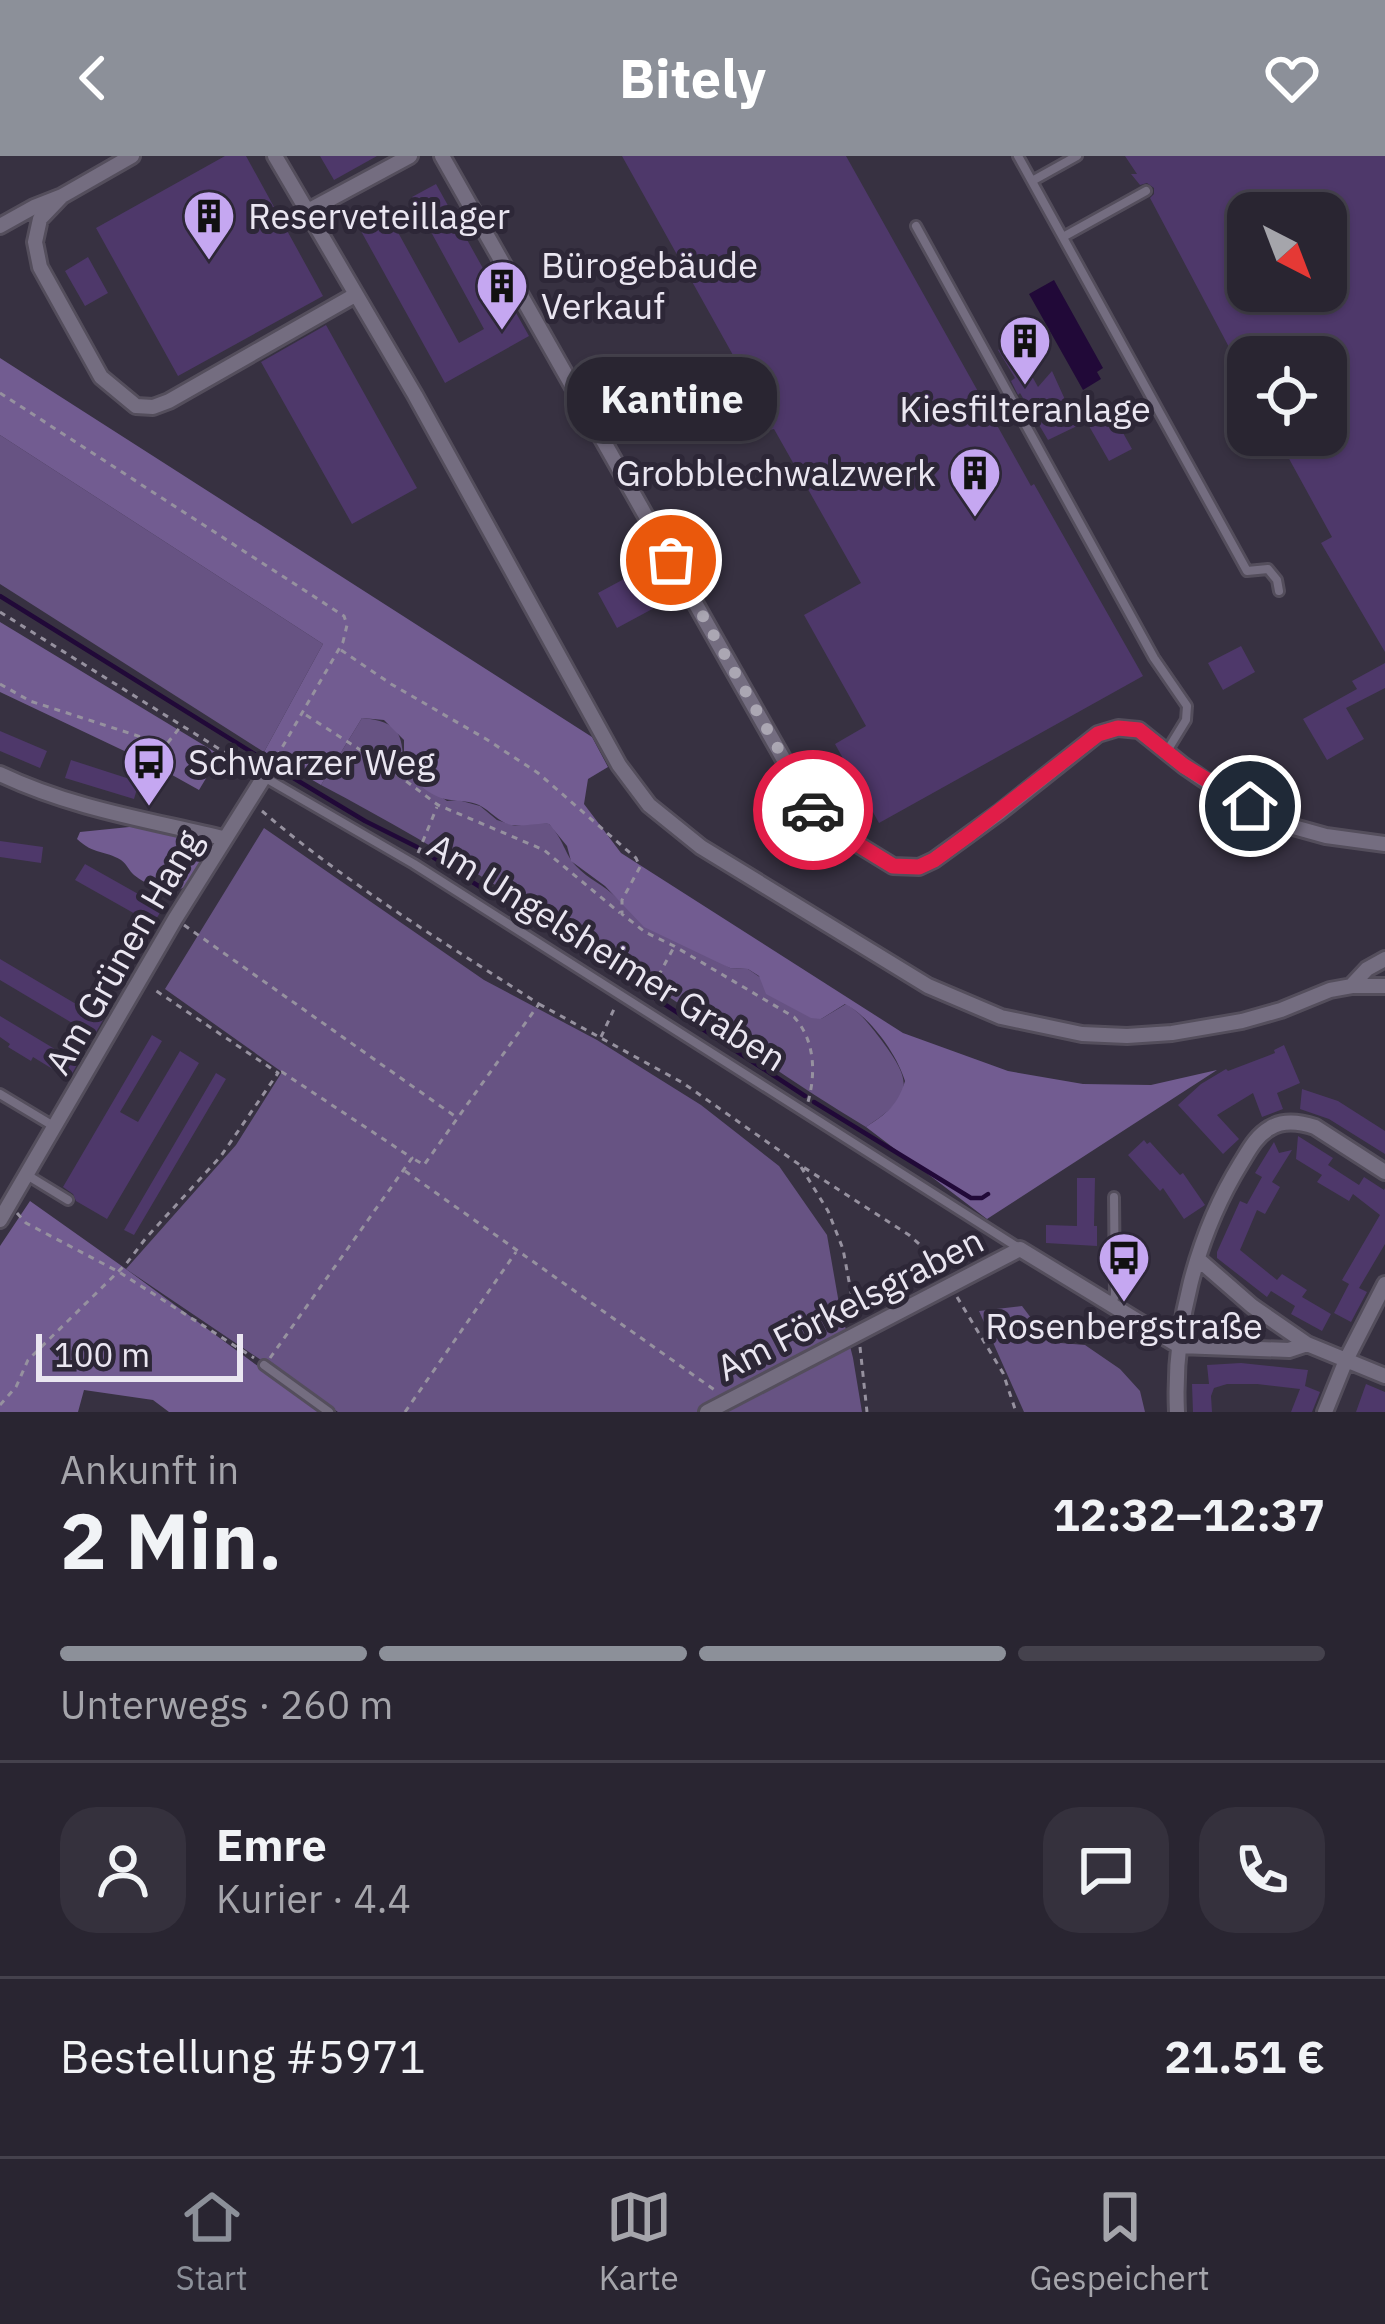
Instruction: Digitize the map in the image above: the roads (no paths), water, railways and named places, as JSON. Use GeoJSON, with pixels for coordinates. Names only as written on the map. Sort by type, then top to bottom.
{"type":"FeatureCollection","features":[{"type":"Feature","properties":{"kind":"street"},"geometry":{"type":"LineString","coordinates":[[0,226],[131,156]]}},
{"type":"Feature","properties":{"kind":"street"},"geometry":{"type":"LineString","coordinates":[[275,156],[619,765],[649,805],[701,847],[928,986],[1001,1017],[1082,1034],[1172,1033],[1242,1022],[1352,986],[1385,986]]}},
{"type":"Feature","properties":{"kind":"street"},"geometry":{"type":"LineString","coordinates":[[306,212],[410,156]]}},
{"type":"Feature","properties":{"kind":"street"},"geometry":{"type":"LineString","coordinates":[[442,156],[818,820],[893,866],[919,867],[984,824],[1098,734],[1118,728],[1139,730],[1216,788],[1290,826],[1385,844]]}},
{"type":"Feature","properties":{"kind":"street"},"geometry":{"type":"LineString","coordinates":[[62,196],[40,219],[35,242],[40,267],[101,377],[136,406],[170,401],[355,295]]}},
{"type":"Feature","properties":{"kind":"street"},"geometry":{"type":"LineString","coordinates":[[0,774],[134,820],[224,838]]}},
{"type":"Feature","properties":{"kind":"street","name":"Am Grünen Hang"},"geometry":{"type":"LineString","coordinates":[[0,1220],[5,1202],[27,1175],[175,919],[264,777]]}},
{"type":"Feature","properties":{"kind":"street"},"geometry":{"type":"LineString","coordinates":[[1352,986],[1367,969],[1385,959]]}},
{"type":"Feature","properties":{"kind":"street"},"geometry":{"type":"LineString","coordinates":[[1177,1412],[1179,1346],[1198,1259],[1229,1183],[1258,1137],[1272,1126],[1315,1127],[1385,1172]]}},
{"type":"Feature","properties":{"kind":"street","name":"Am Förkelsgraben"},"geometry":{"type":"LineString","coordinates":[[706,1412],[1020,1249]]}},
{"type":"Feature","properties":{"kind":"street","name":"Am Ungelsheimer Graben"},"geometry":{"type":"LineString","coordinates":[[1020,1249],[1179,1346]]}},
{"type":"Feature","properties":{"kind":"street"},"geometry":{"type":"LineString","coordinates":[[1198,1259],[1306,1344],[1385,1376]]}},
{"type":"Feature","properties":{"kind":"street"},"geometry":{"type":"LineString","coordinates":[[1325,1412],[1385,1284]]}},
{"type":"Feature","properties":{"kind":"street"},"geometry":{"type":"LineString","coordinates":[[1179,1346],[1289,1350],[1306,1344]]}},
{"type":"Feature","properties":{"kind":"lane"},"geometry":{"type":"LineString","coordinates":[[1018,156],[1247,571],[1268,569],[1279,591]]}},
{"type":"Feature","properties":{"kind":"lane"},"geometry":{"type":"LineString","coordinates":[[1032,181],[1077,156]]}},
{"type":"Feature","properties":{"kind":"lane"},"geometry":{"type":"LineString","coordinates":[[1064,237],[1146,191]]}},
{"type":"Feature","properties":{"kind":"lane"},"geometry":{"type":"LineString","coordinates":[[916,226],[1154,658],[1187,706],[1186,720],[1167,751]]}},
{"type":"Feature","properties":{"kind":"lane","name":"Am Ungelsheimer Graben"},"geometry":{"type":"LineString","coordinates":[[264,777],[414,864],[1020,1249]]}},
{"type":"Feature","properties":{"kind":"lane"},"geometry":{"type":"LineString","coordinates":[[0,1094],[55,1127]]}},
{"type":"Feature","properties":{"kind":"lane"},"geometry":{"type":"LineString","coordinates":[[27,1175],[68,1200]]}},
{"type":"Feature","properties":{"kind":"lane"},"geometry":{"type":"LineString","coordinates":[[1111,1304],[1115,1294],[1114,1197]]}},
{"type":"Feature","properties":{"kind":"lane"},"geometry":{"type":"LineString","coordinates":[[264,1365],[329,1412]]}},
{"type":"Feature","properties":{"kind":"waterway"},"geometry":{"type":"LineString","coordinates":[[0,596],[266,761]]}},
{"type":"Feature","properties":{"kind":"waterway"},"geometry":{"type":"LineString","coordinates":[[280,770],[417,847]]}},
{"type":"Feature","properties":{"kind":"waterway"},"geometry":{"type":"LineString","coordinates":[[428,854],[643,990]]}},
{"type":"Feature","properties":{"kind":"waterway"},"geometry":{"type":"LineString","coordinates":[[655,998],[805,1096]]}},
{"type":"Feature","properties":{"kind":"waterway"},"geometry":{"type":"LineString","coordinates":[[814,1102],[971,1198],[988,1194]]}},
{"type":"Feature","properties":{"kind":"place","name":"Reserveteillager"},"geometry":{"type":"Point","coordinates":[209,262]}},
{"type":"Feature","properties":{"kind":"place","name":"Bürogebäude Verkauf"},"geometry":{"type":"Point","coordinates":[502,332]}},
{"type":"Feature","properties":{"kind":"place","name":"Kiesfilteranlage"},"geometry":{"type":"Point","coordinates":[1025,387]}},
{"type":"Feature","properties":{"kind":"place","name":"Grobblechwalzwerk"},"geometry":{"type":"Point","coordinates":[975,519]}},
{"type":"Feature","properties":{"kind":"place","name":"Kantine"},"geometry":{"type":"Point","coordinates":[671,560]}},
{"type":"Feature","properties":{"kind":"place","name":"Schwarzer Weg"},"geometry":{"type":"Point","coordinates":[149,808]}},
{"type":"Feature","properties":{"kind":"place","name":"Rosenbergstraße"},"geometry":{"type":"Point","coordinates":[1124,1304]}}]}
